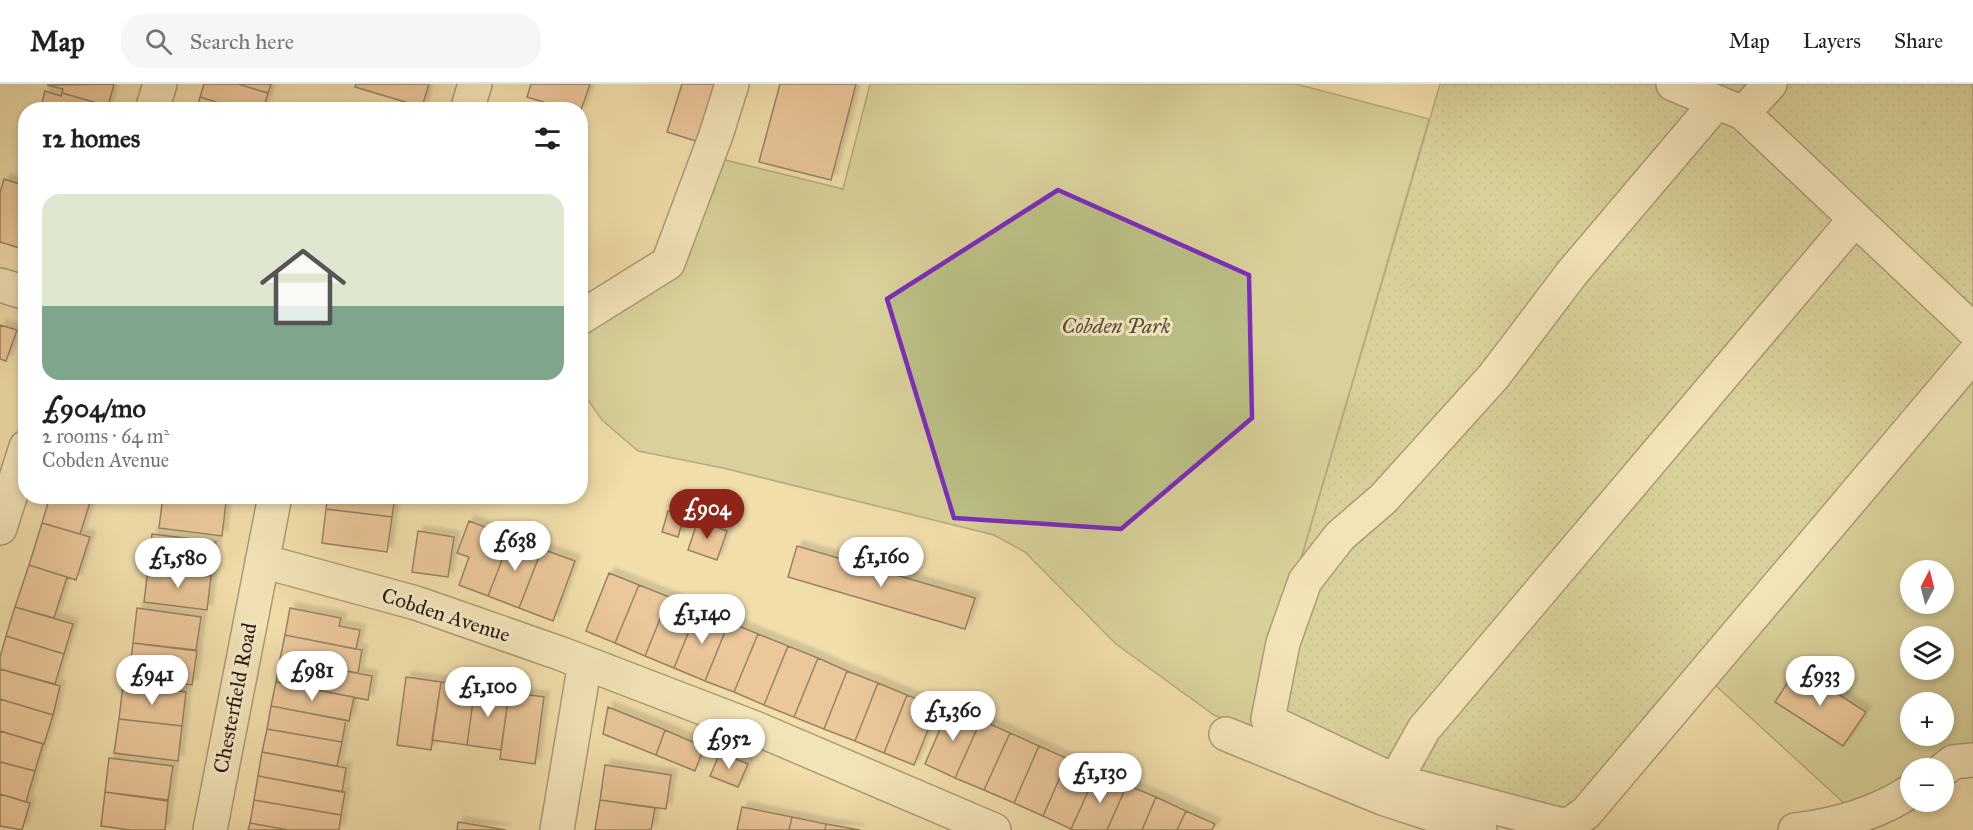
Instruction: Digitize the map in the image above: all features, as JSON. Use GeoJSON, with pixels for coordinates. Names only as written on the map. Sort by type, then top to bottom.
{"type":"FeatureCollection","features":[{"type":"Feature","properties":{"kind":"street"},"geometry":{"type":"LineString","coordinates":[[154,102],[160,84]]}},
{"type":"Feature","properties":{"kind":"street"},"geometry":{"type":"LineString","coordinates":[[469,102],[475,84]]}},
{"type":"Feature","properties":{"kind":"street"},"geometry":{"type":"LineString","coordinates":[[588,313],[668,263],[716,135],[732,84]]}},
{"type":"Feature","properties":{"kind":"street"},"geometry":{"type":"LineString","coordinates":[[1673,84],[1730,107],[1855,219],[1973,330]]}},
{"type":"Feature","properties":{"kind":"street"},"geometry":{"type":"LineString","coordinates":[[1770,84],[1730,107],[1572,273],[1494,376],[1383,500],[1340,536],[1305,581],[1283,643],[1268,719],[1395,781],[1569,825],[1586,813],[1973,356]]}},
{"type":"Feature","properties":{"kind":"street"},"geometry":{"type":"LineString","coordinates":[[1395,781],[1424,729],[1855,219]]}},
{"type":"Feature","properties":{"kind":"street"},"geometry":{"type":"LineString","coordinates":[[0,285],[18,291]]}},
{"type":"Feature","properties":{"kind":"street"},"geometry":{"type":"LineString","coordinates":[[0,528],[18,472]]}},
{"type":"Feature","properties":{"kind":"street","name":"Chesterfield Road"},"geometry":{"type":"LineString","coordinates":[[210,830],[273,504]]}},
{"type":"Feature","properties":{"kind":"street","name":"Cobden Avenue"},"geometry":{"type":"LineString","coordinates":[[262,561],[416,603],[585,663],[755,728],[932,817],[994,830]]}},
{"type":"Feature","properties":{"kind":"street"},"geometry":{"type":"LineString","coordinates":[[558,830],[585,663]]}},
{"type":"Feature","properties":{"kind":"street"},"geometry":{"type":"LineString","coordinates":[[1226,734],[1385,799],[1480,830]]}},
{"type":"Feature","properties":{"kind":"street"},"geometry":{"type":"LineString","coordinates":[[1954,762],[1973,760]]}},
{"type":"Feature","properties":{"kind":"street"},"geometry":{"type":"LineString","coordinates":[[1795,830],[1828,826],[1870,813],[1900,797]]}},
{"type":"Feature","properties":{"kind":"highlighted area"},"geometry":{"type":"Polygon","coordinates":[[[1058,190],[1249,275],[1252,418],[1121,529],[954,518],[887,299],[1058,190]]]}},
{"type":"Feature","properties":{"kind":"green space","name":"Cobden Park"},"geometry":{"type":"Polygon","coordinates":[[[870,84],[1296,84],[1429,119],[1251,730],[1214,715],[1116,644],[1025,552],[994,535],[723,468],[638,451],[602,420],[588,400],[588,331],[670,278],[688,251],[725,160],[843,189],[870,84]]]}},
{"type":"Feature","properties":{"kind":"green space"},"geometry":{"type":"Polygon","coordinates":[[[1440,84],[1973,84],[1973,376],[1591,830],[1544,830],[1251,730],[1440,84]]]}},
{"type":"Feature","properties":{"kind":"green space"},"geometry":{"type":"Polygon","coordinates":[[[1973,376],[1973,751],[1941,758],[1900,758],[1900,784],[1846,805],[1715,685],[1973,376]]]}},
{"type":"Feature","properties":{"kind":"building"},"geometry":{"type":"Polygon","coordinates":[[[114,84],[109,102],[94,102],[62,93],[63,89],[47,85],[114,84]]]}},
{"type":"Feature","properties":{"kind":"building"},"geometry":{"type":"Polygon","coordinates":[[[204,84],[238,84],[268,93],[265,102],[216,102],[200,97],[204,84]]]}},
{"type":"Feature","properties":{"kind":"building"},"geometry":{"type":"Polygon","coordinates":[[[238,84],[271,84],[268,93],[238,84]]]}},
{"type":"Feature","properties":{"kind":"building"},"geometry":{"type":"Polygon","coordinates":[[[356,84],[429,84],[424,102],[405,102],[355,87],[356,84]]]}},
{"type":"Feature","properties":{"kind":"building"},"geometry":{"type":"Polygon","coordinates":[[[531,84],[590,84],[584,102],[543,102],[527,97],[531,84]]]}},
{"type":"Feature","properties":{"kind":"building"},"geometry":{"type":"Polygon","coordinates":[[[682,84],[717,84],[699,142],[667,132],[682,84]]]}},
{"type":"Feature","properties":{"kind":"building"},"geometry":{"type":"Polygon","coordinates":[[[780,84],[856,84],[831,180],[759,162],[780,84]]]}},
{"type":"Feature","properties":{"kind":"building"},"geometry":{"type":"Polygon","coordinates":[[[45,91],[94,102],[42,102],[45,91]]]}},
{"type":"Feature","properties":{"kind":"building"},"geometry":{"type":"Polygon","coordinates":[[[200,97],[216,102],[198,102],[200,97]]]}},
{"type":"Feature","properties":{"kind":"building"},"geometry":{"type":"Polygon","coordinates":[[[4,179],[18,183],[18,248],[0,242],[0,193],[4,179]]]}},
{"type":"Feature","properties":{"kind":"building"},"geometry":{"type":"Polygon","coordinates":[[[0,325],[17,330],[6,361],[0,359],[0,325]]]}},
{"type":"Feature","properties":{"kind":"building"},"geometry":{"type":"Polygon","coordinates":[[[48,504],[89,504],[80,534],[42,523],[48,504]]]}},
{"type":"Feature","properties":{"kind":"building"},"geometry":{"type":"Polygon","coordinates":[[[162,504],[226,504],[222,536],[159,528],[162,504]]]}},
{"type":"Feature","properties":{"kind":"building"},"geometry":{"type":"Polygon","coordinates":[[[327,504],[394,504],[392,517],[326,509],[327,504]]]}},
{"type":"Feature","properties":{"kind":"building"},"geometry":{"type":"Polygon","coordinates":[[[326,509],[392,517],[387,552],[322,543],[326,509]]]}},
{"type":"Feature","properties":{"kind":"building"},"geometry":{"type":"Polygon","coordinates":[[[668,511],[684,516],[678,537],[662,532],[668,511]]]}},
{"type":"Feature","properties":{"kind":"building"},"geometry":{"type":"Polygon","coordinates":[[[698,520],[727,531],[717,560],[688,550],[698,520]]]}},
{"type":"Feature","properties":{"kind":"building"},"geometry":{"type":"Polygon","coordinates":[[[469,521],[511,537],[488,596],[459,585],[469,557],[457,553],[469,521]]]}},
{"type":"Feature","properties":{"kind":"building"},"geometry":{"type":"Polygon","coordinates":[[[42,523],[90,537],[76,580],[29,565],[42,523]]]}},
{"type":"Feature","properties":{"kind":"building"},"geometry":{"type":"Polygon","coordinates":[[[418,531],[454,537],[448,577],[412,572],[418,531]]]}},
{"type":"Feature","properties":{"kind":"building"},"geometry":{"type":"Polygon","coordinates":[[[152,534],[216,542],[211,576],[148,568],[152,534]]]}},
{"type":"Feature","properties":{"kind":"building"},"geometry":{"type":"Polygon","coordinates":[[[511,537],[542,549],[519,608],[488,596],[511,537]]]}},
{"type":"Feature","properties":{"kind":"building"},"geometry":{"type":"Polygon","coordinates":[[[797,546],[975,598],[965,629],[788,577],[797,546]]]}},
{"type":"Feature","properties":{"kind":"building"},"geometry":{"type":"Polygon","coordinates":[[[542,549],[575,561],[553,621],[519,608],[542,549]]]}},
{"type":"Feature","properties":{"kind":"building"},"geometry":{"type":"Polygon","coordinates":[[[29,565],[67,577],[54,618],[15,607],[29,565]]]}},
{"type":"Feature","properties":{"kind":"building"},"geometry":{"type":"Polygon","coordinates":[[[148,568],[211,576],[207,610],[144,602],[148,568]]]}},
{"type":"Feature","properties":{"kind":"building"},"geometry":{"type":"Polygon","coordinates":[[[609,573],[639,585],[615,643],[586,631],[609,573]]]}},
{"type":"Feature","properties":{"kind":"building"},"geometry":{"type":"Polygon","coordinates":[[[639,585],[669,597],[645,656],[615,643],[639,585]]]}},
{"type":"Feature","properties":{"kind":"building"},"geometry":{"type":"Polygon","coordinates":[[[669,597],[698,609],[674,668],[645,656],[669,597]]]}},
{"type":"Feature","properties":{"kind":"building"},"geometry":{"type":"Polygon","coordinates":[[[15,607],[73,624],[64,654],[6,636],[15,607]]]}},
{"type":"Feature","properties":{"kind":"building"},"geometry":{"type":"Polygon","coordinates":[[[137,608],[201,617],[196,650],[133,643],[137,608]]]}},
{"type":"Feature","properties":{"kind":"building"},"geometry":{"type":"Polygon","coordinates":[[[290,608],[341,618],[339,626],[360,630],[356,649],[285,635],[290,608]]]}},
{"type":"Feature","properties":{"kind":"building"},"geometry":{"type":"Polygon","coordinates":[[[698,609],[729,622],[705,681],[674,668],[698,609]]]}},
{"type":"Feature","properties":{"kind":"building"},"geometry":{"type":"Polygon","coordinates":[[[729,622],[758,634],[734,692],[705,681],[729,622]]]}},
{"type":"Feature","properties":{"kind":"building"},"geometry":{"type":"Polygon","coordinates":[[[758,634],[788,646],[764,705],[734,692],[758,634]]]}},
{"type":"Feature","properties":{"kind":"building"},"geometry":{"type":"Polygon","coordinates":[[[285,635],[362,650],[358,673],[280,659],[285,635]]]}},
{"type":"Feature","properties":{"kind":"building"},"geometry":{"type":"Polygon","coordinates":[[[6,636],[64,654],[55,684],[0,669],[0,657],[6,636]]]}},
{"type":"Feature","properties":{"kind":"building"},"geometry":{"type":"Polygon","coordinates":[[[133,643],[197,651],[192,685],[129,677],[133,643]]]}},
{"type":"Feature","properties":{"kind":"building"},"geometry":{"type":"Polygon","coordinates":[[[788,646],[818,658],[794,717],[764,705],[788,646]]]}},
{"type":"Feature","properties":{"kind":"building"},"geometry":{"type":"Polygon","coordinates":[[[818,658],[847,671],[824,729],[794,717],[818,658]]]}},
{"type":"Feature","properties":{"kind":"building"},"geometry":{"type":"Polygon","coordinates":[[[280,659],[372,676],[368,700],[276,682],[280,659]]]}},
{"type":"Feature","properties":{"kind":"building"},"geometry":{"type":"Polygon","coordinates":[[[1797,668],[1866,712],[1843,746],[1775,702],[1797,668]]]}},
{"type":"Feature","properties":{"kind":"building"},"geometry":{"type":"Polygon","coordinates":[[[0,669],[60,686],[53,715],[0,699],[0,669]]]}},
{"type":"Feature","properties":{"kind":"building"},"geometry":{"type":"Polygon","coordinates":[[[847,671],[878,683],[855,741],[824,729],[847,671]]]}},
{"type":"Feature","properties":{"kind":"building"},"geometry":{"type":"Polygon","coordinates":[[[406,677],[441,682],[431,750],[397,745],[406,677]]]}},
{"type":"Feature","properties":{"kind":"building"},"geometry":{"type":"Polygon","coordinates":[[[276,682],[354,697],[349,721],[271,706],[276,682]]]}},
{"type":"Feature","properties":{"kind":"building"},"geometry":{"type":"Polygon","coordinates":[[[441,682],[475,687],[467,745],[432,740],[441,682]]]}},
{"type":"Feature","properties":{"kind":"building"},"geometry":{"type":"Polygon","coordinates":[[[878,683],[907,695],[884,753],[855,741],[878,683]]]}},
{"type":"Feature","properties":{"kind":"building"},"geometry":{"type":"Polygon","coordinates":[[[123,685],[186,692],[182,726],[119,719],[123,685]]]}},
{"type":"Feature","properties":{"kind":"building"},"geometry":{"type":"Polygon","coordinates":[[[475,687],[509,692],[501,750],[467,745],[475,687]]]}},
{"type":"Feature","properties":{"kind":"building"},"geometry":{"type":"Polygon","coordinates":[[[509,692],[544,697],[535,764],[500,759],[509,692]]]}},
{"type":"Feature","properties":{"kind":"building"},"geometry":{"type":"Polygon","coordinates":[[[907,695],[937,707],[914,765],[884,753],[907,695]]]}},
{"type":"Feature","properties":{"kind":"building"},"geometry":{"type":"Polygon","coordinates":[[[0,699],[53,715],[44,744],[0,731],[0,699]]]}},
{"type":"Feature","properties":{"kind":"building"},"geometry":{"type":"Polygon","coordinates":[[[271,706],[346,720],[342,742],[267,729],[271,706]]]}},
{"type":"Feature","properties":{"kind":"building"},"geometry":{"type":"Polygon","coordinates":[[[950,706],[981,720],[955,778],[925,764],[950,706]]]}},
{"type":"Feature","properties":{"kind":"building"},"geometry":{"type":"Polygon","coordinates":[[[608,707],[665,730],[656,755],[603,734],[608,707]]]}},
{"type":"Feature","properties":{"kind":"building"},"geometry":{"type":"Polygon","coordinates":[[[119,719],[182,726],[178,761],[114,753],[119,719]]]}},
{"type":"Feature","properties":{"kind":"building"},"geometry":{"type":"Polygon","coordinates":[[[981,720],[1010,733],[984,790],[955,778],[981,720]]]}},
{"type":"Feature","properties":{"kind":"building"},"geometry":{"type":"Polygon","coordinates":[[[267,729],[342,742],[337,766],[262,752],[267,729]]]}},
{"type":"Feature","properties":{"kind":"building"},"geometry":{"type":"Polygon","coordinates":[[[665,730],[704,747],[695,771],[656,755],[665,730]]]}},
{"type":"Feature","properties":{"kind":"building"},"geometry":{"type":"Polygon","coordinates":[[[0,731],[43,744],[35,771],[0,762],[0,731]]]}},
{"type":"Feature","properties":{"kind":"building"},"geometry":{"type":"Polygon","coordinates":[[[1010,733],[1039,746],[1014,803],[984,790],[1010,733]]]}},
{"type":"Feature","properties":{"kind":"building"},"geometry":{"type":"Polygon","coordinates":[[[1039,746],[1068,759],[1043,816],[1014,803],[1039,746]]]}},
{"type":"Feature","properties":{"kind":"building"},"geometry":{"type":"Polygon","coordinates":[[[262,752],[346,768],[342,792],[258,776],[262,752]]]}},
{"type":"Feature","properties":{"kind":"building"},"geometry":{"type":"Polygon","coordinates":[[[720,753],[748,764],[738,787],[710,776],[720,753]]]}},
{"type":"Feature","properties":{"kind":"building"},"geometry":{"type":"Polygon","coordinates":[[[109,758],[173,766],[168,800],[105,792],[109,758]]]}},
{"type":"Feature","properties":{"kind":"building"},"geometry":{"type":"Polygon","coordinates":[[[1068,759],[1097,772],[1071,829],[1043,816],[1068,759]]]}},
{"type":"Feature","properties":{"kind":"building"},"geometry":{"type":"Polygon","coordinates":[[[0,762],[35,771],[26,802],[0,794],[0,762]]]}},
{"type":"Feature","properties":{"kind":"building"},"geometry":{"type":"Polygon","coordinates":[[[605,765],[671,775],[666,809],[600,800],[605,765]]]}},
{"type":"Feature","properties":{"kind":"building"},"geometry":{"type":"Polygon","coordinates":[[[1097,772],[1127,785],[1107,830],[1071,829],[1097,772]]]}},
{"type":"Feature","properties":{"kind":"building"},"geometry":{"type":"Polygon","coordinates":[[[258,776],[345,792],[341,815],[254,800],[258,776]]]}},
{"type":"Feature","properties":{"kind":"building"},"geometry":{"type":"Polygon","coordinates":[[[1127,785],[1156,797],[1142,830],[1107,830],[1127,785]]]}},
{"type":"Feature","properties":{"kind":"building"},"geometry":{"type":"Polygon","coordinates":[[[105,792],[168,801],[165,830],[130,830],[101,826],[105,792]]]}},
{"type":"Feature","properties":{"kind":"building"},"geometry":{"type":"Polygon","coordinates":[[[0,794],[30,803],[22,830],[0,826],[0,794]]]}},
{"type":"Feature","properties":{"kind":"building"},"geometry":{"type":"Polygon","coordinates":[[[1156,797],[1186,811],[1177,830],[1142,830],[1156,797]]]}},
{"type":"Feature","properties":{"kind":"building"},"geometry":{"type":"Polygon","coordinates":[[[254,800],[341,815],[339,830],[288,830],[250,823],[254,800]]]}},
{"type":"Feature","properties":{"kind":"building"},"geometry":{"type":"Polygon","coordinates":[[[600,800],[655,808],[651,830],[595,830],[600,800]]]}},
{"type":"Feature","properties":{"kind":"building"},"geometry":{"type":"Polygon","coordinates":[[[742,807],[792,817],[789,830],[737,830],[742,807]]]}},
{"type":"Feature","properties":{"kind":"building"},"geometry":{"type":"Polygon","coordinates":[[[1186,811],[1215,824],[1212,830],[1177,830],[1186,811]]]}},
{"type":"Feature","properties":{"kind":"building"},"geometry":{"type":"Polygon","coordinates":[[[792,817],[826,824],[825,830],[789,830],[792,817]]]}},
{"type":"Feature","properties":{"kind":"building"},"geometry":{"type":"Polygon","coordinates":[[[458,822],[506,830],[457,830],[458,822]]]}},
{"type":"Feature","properties":{"kind":"building"},"geometry":{"type":"Polygon","coordinates":[[[250,823],[288,830],[248,830],[250,823]]]}},
{"type":"Feature","properties":{"kind":"building"},"geometry":{"type":"Polygon","coordinates":[[[826,824],[860,830],[825,830],[826,824]]]}}]}
